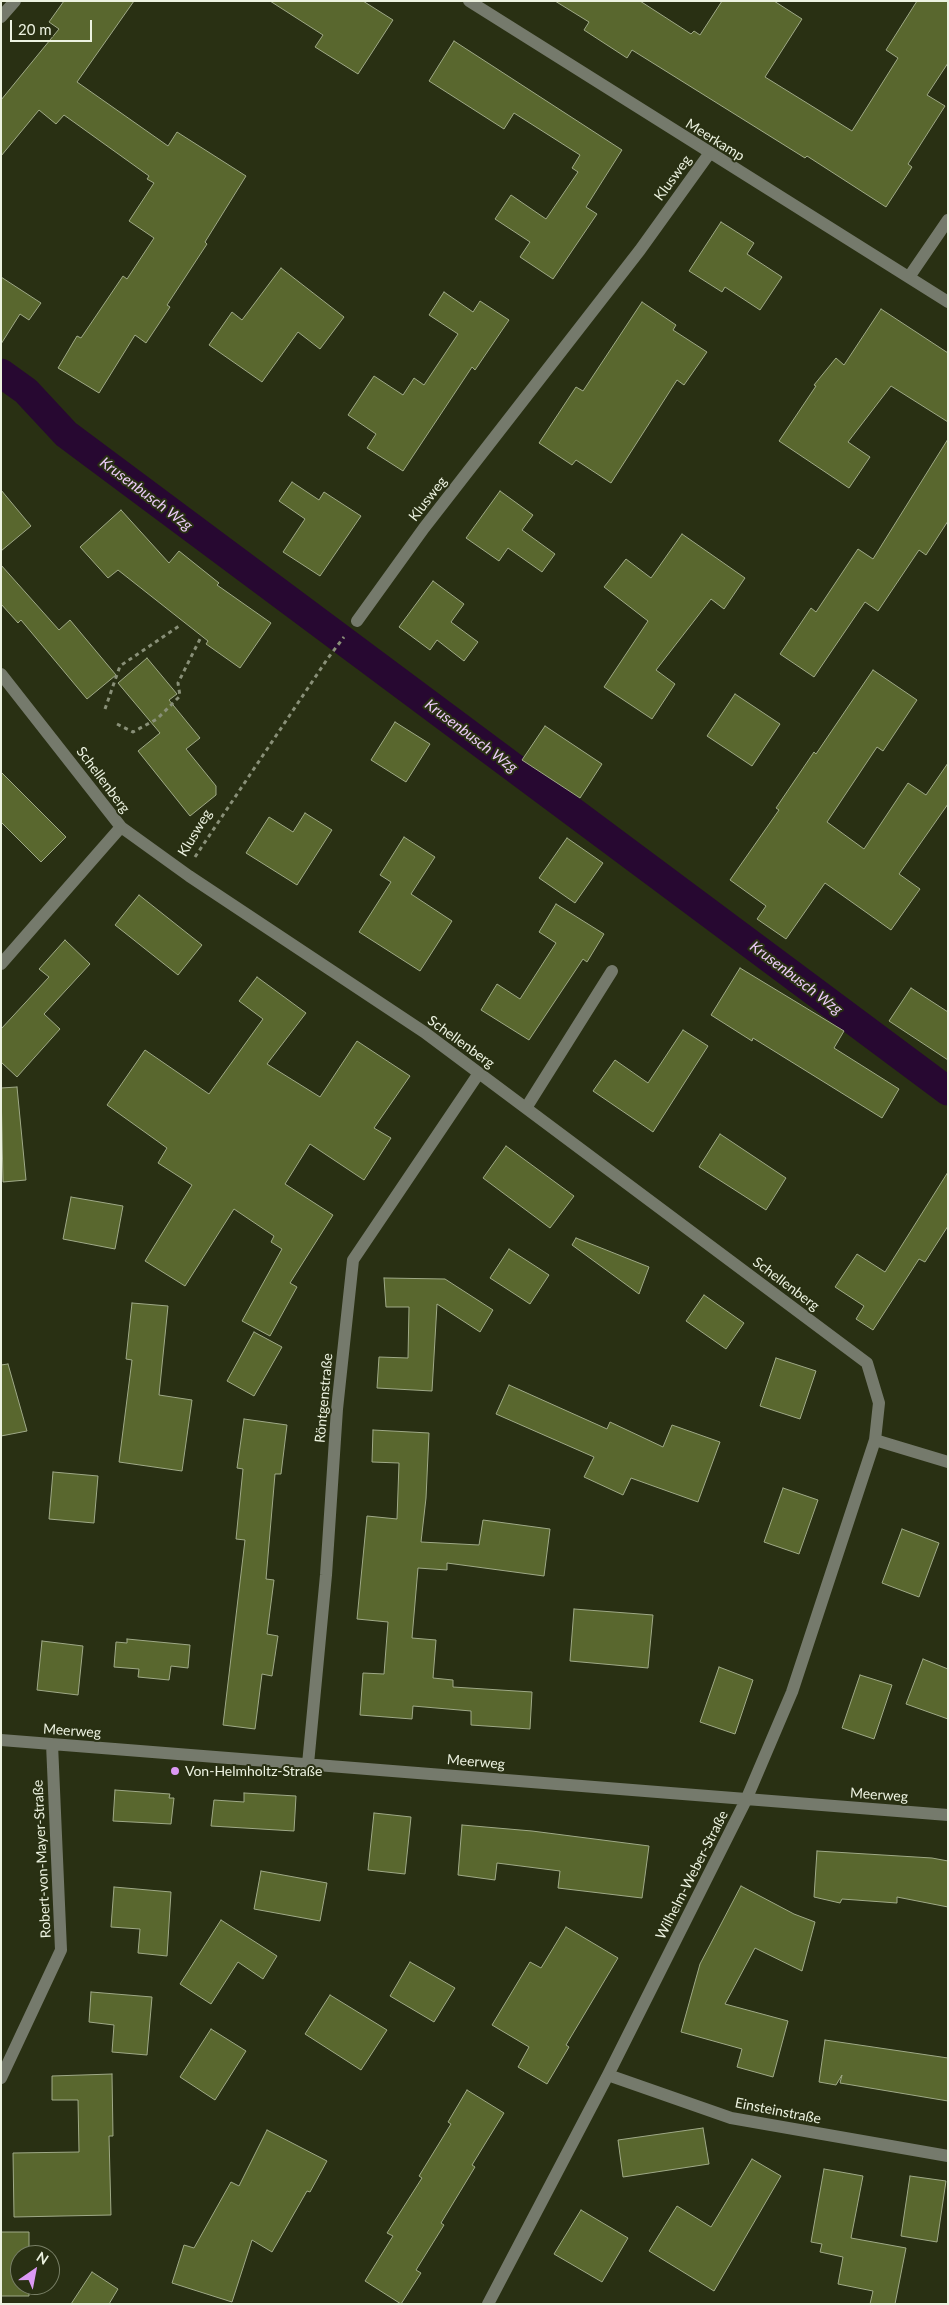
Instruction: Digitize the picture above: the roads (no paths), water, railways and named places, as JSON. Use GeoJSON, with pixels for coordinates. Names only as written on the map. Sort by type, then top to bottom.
{"type":"FeatureCollection","features":[{"type":"Feature","properties":{"kind":"street"},"geometry":{"type":"LineString","coordinates":[[1,17],[15,1]]}},
{"type":"Feature","properties":{"kind":"street","name":"Meerkamp"},"geometry":{"type":"LineString","coordinates":[[468,1],[709,154],[948,302]]}},
{"type":"Feature","properties":{"kind":"street","name":"Klusweg"},"geometry":{"type":"LineString","coordinates":[[357,621],[424,528],[640,250],[709,154]]}},
{"type":"Feature","properties":{"kind":"street"},"geometry":{"type":"LineString","coordinates":[[909,277],[948,220]]}},
{"type":"Feature","properties":{"kind":"street","name":"Schellenberg"},"geometry":{"type":"LineString","coordinates":[[1,674],[121,828],[188,876],[424,1032],[867,1362],[879,1403],[875,1440]]}},
{"type":"Feature","properties":{"kind":"street"},"geometry":{"type":"LineString","coordinates":[[1,964],[121,828]]}},
{"type":"Feature","properties":{"kind":"street"},"geometry":{"type":"LineString","coordinates":[[526,1108],[612,971]]}},
{"type":"Feature","properties":{"kind":"street","name":"Röntgenstraße"},"geometry":{"type":"LineString","coordinates":[[308,1764],[326,1575],[337,1409],[353,1260],[479,1073]]}},
{"type":"Feature","properties":{"kind":"street"},"geometry":{"type":"LineString","coordinates":[[875,1440],[948,1462]]}},
{"type":"Feature","properties":{"kind":"street","name":"Wilhelm-Weber-Straße"},"geometry":{"type":"LineString","coordinates":[[488,2304],[608,2075],[746,1800],[792,1692],[875,1440]]}},
{"type":"Feature","properties":{"kind":"street","name":"Meerweg"},"geometry":{"type":"LineString","coordinates":[[1,1740],[948,1815]]}},
{"type":"Feature","properties":{"kind":"street","name":"Robert-von-Mayer-Straße"},"geometry":{"type":"LineString","coordinates":[[1,2078],[61,1950],[52,1744]]}},
{"type":"Feature","properties":{"kind":"street","name":"Einsteinstraße"},"geometry":{"type":"LineString","coordinates":[[608,2075],[730,2118],[948,2156]]}},
{"type":"Feature","properties":{"kind":"waterway","name":"Krusenbusch Wzg"},"geometry":{"type":"LineString","coordinates":[[1,373],[26,391],[66,434],[948,1091]]}},
{"type":"Feature","properties":{"kind":"place","name":"Von-Helmholtz-Straße"},"geometry":{"type":"Point","coordinates":[175,1771]}}]}
